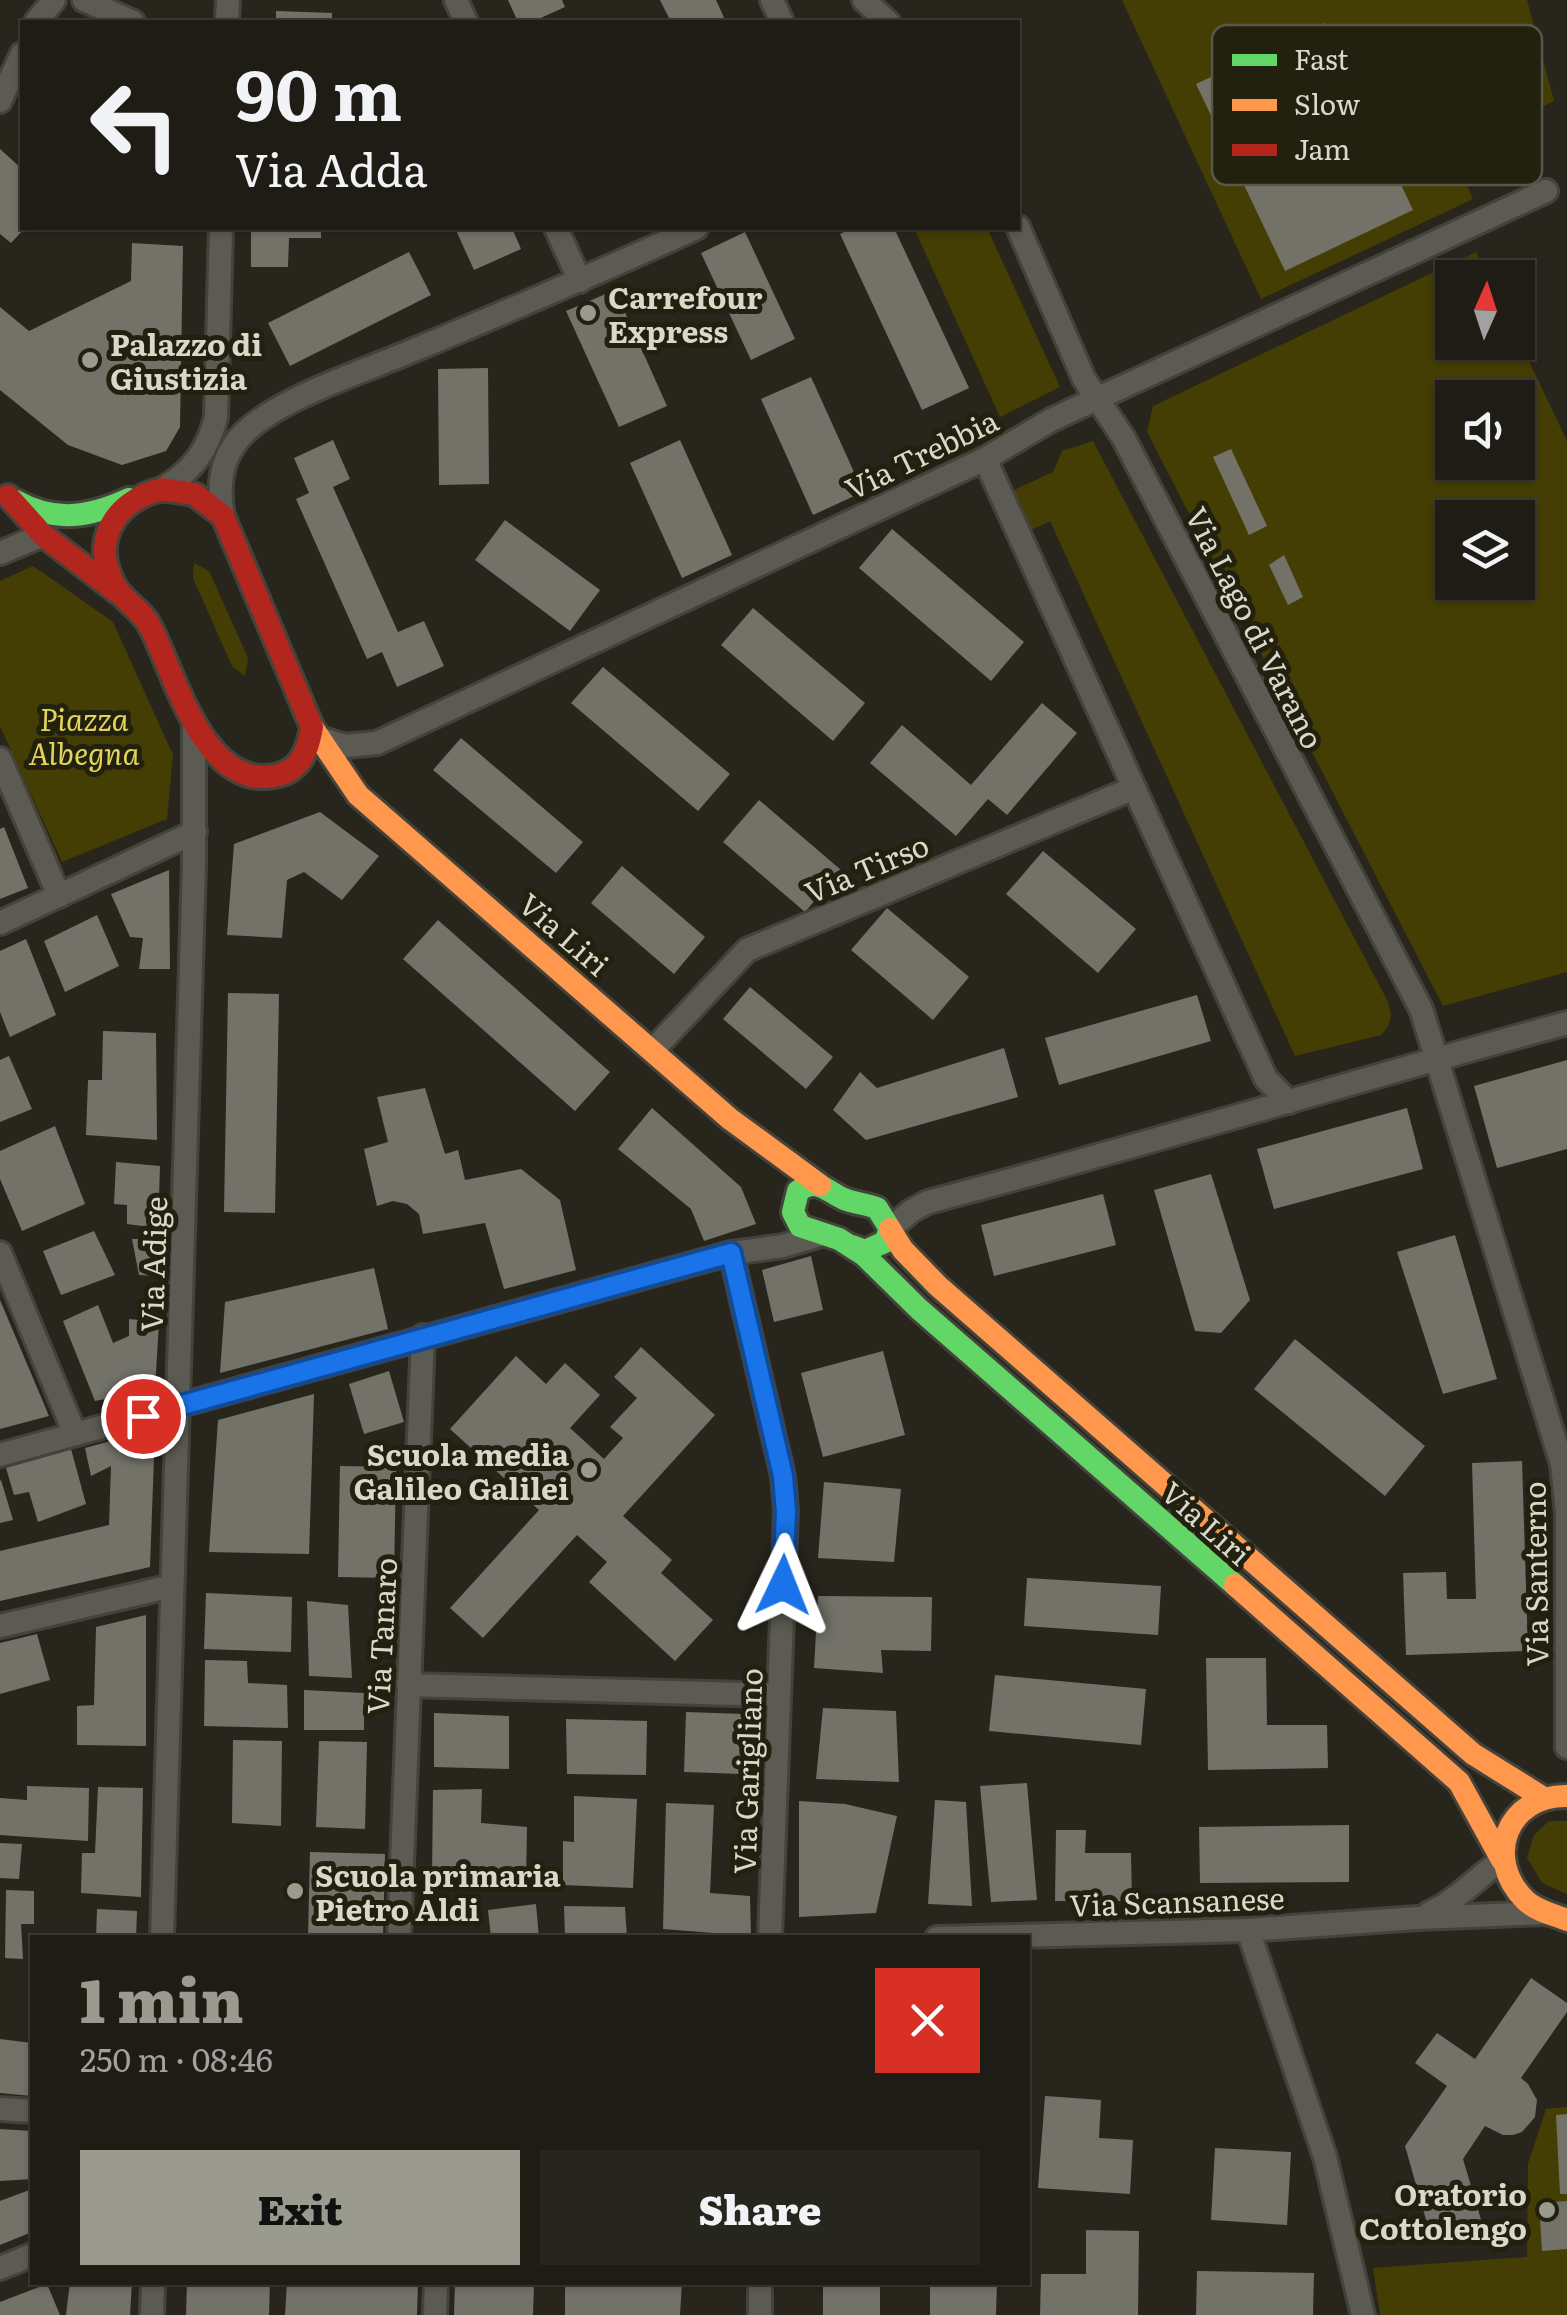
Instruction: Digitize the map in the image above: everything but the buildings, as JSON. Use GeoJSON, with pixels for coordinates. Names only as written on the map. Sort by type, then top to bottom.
{"type":"FeatureCollection","features":[{"type":"Feature","properties":{"kind":"main road"},"geometry":{"type":"LineString","coordinates":[[4,493],[37,512],[69,518],[92,515],[162,488],[194,494],[224,516]]}},
{"type":"Feature","properties":{"kind":"main road"},"geometry":{"type":"LineString","coordinates":[[4,493],[44,535],[122,596]]}},
{"type":"Feature","properties":{"kind":"main road"},"geometry":{"type":"LineString","coordinates":[[122,596],[107,568],[105,552],[111,523],[129,499]]}},
{"type":"Feature","properties":{"kind":"main road","name":"Via Liri"},"geometry":{"type":"LineString","coordinates":[[224,516],[315,733],[358,795],[730,1119],[820,1185],[845,1199],[877,1208],[903,1250],[938,1286],[1484,1764],[1542,1797]]}},
{"type":"Feature","properties":{"kind":"main road","name":"Via Liri"},"geometry":{"type":"LineString","coordinates":[[122,596],[138,608],[150,626],[194,726],[213,752],[258,778],[318,778],[358,795]]}},
{"type":"Feature","properties":{"kind":"main road"},"geometry":{"type":"LineString","coordinates":[[280,777],[302,762],[315,733]]}},
{"type":"Feature","properties":{"kind":"main road","name":"Via Liri"},"geometry":{"type":"LineString","coordinates":[[730,1119],[791,1201],[795,1220],[802,1227],[852,1246],[1459,1782],[1502,1860]]}},
{"type":"Feature","properties":{"kind":"main road"},"geometry":{"type":"LineString","coordinates":[[791,1201],[805,1186],[820,1185]]}},
{"type":"Feature","properties":{"kind":"main road"},"geometry":{"type":"LineString","coordinates":[[852,1246],[865,1251],[879,1248],[890,1229]]}},
{"type":"Feature","properties":{"kind":"main road"},"geometry":{"type":"LineString","coordinates":[[1502,1860],[1512,1822],[1526,1806],[1542,1797],[1567,1796]]}},
{"type":"Feature","properties":{"kind":"main road","name":"Via Scansanese"},"geometry":{"type":"LineString","coordinates":[[1502,1860],[1518,1893],[1556,1917]]}},
{"type":"Feature","properties":{"kind":"street"},"geometry":{"type":"LineString","coordinates":[[38,20],[54,0]]}},
{"type":"Feature","properties":{"kind":"street"},"geometry":{"type":"LineString","coordinates":[[84,0],[129,20]]}},
{"type":"Feature","properties":{"kind":"street"},"geometry":{"type":"LineString","coordinates":[[864,0],[886,20]]}},
{"type":"Feature","properties":{"kind":"street"},"geometry":{"type":"LineString","coordinates":[[0,100],[20,58]]}},
{"type":"Feature","properties":{"kind":"street","name":"Via Trebbia"},"geometry":{"type":"LineString","coordinates":[[315,733],[345,746],[377,743],[985,459],[1051,420],[1546,191]]}},
{"type":"Feature","properties":{"kind":"street"},"geometry":{"type":"LineString","coordinates":[[162,488],[186,472],[212,434],[218,400],[222,230]]}},
{"type":"Feature","properties":{"kind":"street"},"geometry":{"type":"LineString","coordinates":[[557,230],[580,282]]}},
{"type":"Feature","properties":{"kind":"street"},"geometry":{"type":"LineString","coordinates":[[224,516],[222,470],[235,443],[254,425],[309,394],[580,282],[692,230]]}},
{"type":"Feature","properties":{"kind":"street","name":"Via Lago di Varano"},"geometry":{"type":"LineString","coordinates":[[1019,230],[1084,379],[1124,436],[1421,1009],[1437,1058]]}},
{"type":"Feature","properties":{"kind":"street"},"geometry":{"type":"LineString","coordinates":[[218,400],[220,410],[234,423],[254,425]]}},
{"type":"Feature","properties":{"kind":"street"},"geometry":{"type":"LineString","coordinates":[[985,459],[1266,1079],[1289,1102]]}},
{"type":"Feature","properties":{"kind":"street"},"geometry":{"type":"LineString","coordinates":[[0,553],[44,535]]}},
{"type":"Feature","properties":{"kind":"street","name":"Via Adige"},"geometry":{"type":"LineString","coordinates":[[162,1935],[195,832],[194,726]]}},
{"type":"Feature","properties":{"kind":"street"},"geometry":{"type":"LineString","coordinates":[[0,759],[59,896]]}},
{"type":"Feature","properties":{"kind":"street","name":"Via Tirso"},"geometry":{"type":"LineString","coordinates":[[654,1049],[747,950],[1134,788]]}},
{"type":"Feature","properties":{"kind":"street"},"geometry":{"type":"LineString","coordinates":[[0,923],[195,832]]}},
{"type":"Feature","properties":{"kind":"street"},"geometry":{"type":"LineString","coordinates":[[890,1229],[928,1202],[1567,1024]]}},
{"type":"Feature","properties":{"kind":"street","name":"Via Santerno"},"geometry":{"type":"LineString","coordinates":[[1437,1058],[1562,1464],[1567,1512],[1567,1747]]}},
{"type":"Feature","properties":{"kind":"street"},"geometry":{"type":"LineString","coordinates":[[731,1253],[779,1227],[791,1201]]}},
{"type":"Feature","properties":{"kind":"street"},"geometry":{"type":"LineString","coordinates":[[0,1455],[731,1253],[783,1246],[820,1235]]}},
{"type":"Feature","properties":{"kind":"street"},"geometry":{"type":"LineString","coordinates":[[0,1253],[75,1434]]}},
{"type":"Feature","properties":{"kind":"street","name":"Via Garigliano"},"geometry":{"type":"LineString","coordinates":[[731,1253],[783,1476],[786,1512],[770,1935]]}},
{"type":"Feature","properties":{"kind":"street","name":"Via Tanaro"},"geometry":{"type":"LineString","coordinates":[[399,1935],[423,1336]]}},
{"type":"Feature","properties":{"kind":"street"},"geometry":{"type":"LineString","coordinates":[[0,1626],[172,1586]]}},
{"type":"Feature","properties":{"kind":"street"},"geometry":{"type":"LineString","coordinates":[[408,1686],[778,1695]]}},
{"type":"Feature","properties":{"kind":"street","name":"Via Scansanese"},"geometry":{"type":"LineString","coordinates":[[1418,1918],[1450,1904],[1502,1860]]}},
{"type":"Feature","properties":{"kind":"street","name":"Via Scansanese"},"geometry":{"type":"LineString","coordinates":[[1030,1936],[1248,1930],[1418,1918],[1556,1917]]}},
{"type":"Feature","properties":{"kind":"street"},"geometry":{"type":"LineString","coordinates":[[1248,1930],[1324,2157],[1363,2315]]}},
{"type":"Feature","properties":{"kind":"street"},"geometry":{"type":"LineString","coordinates":[[0,2109],[30,2112]]}},
{"type":"Feature","properties":{"kind":"street"},"geometry":{"type":"LineString","coordinates":[[0,2268],[30,2256]]}},
{"type":"Feature","properties":{"kind":"street"},"geometry":{"type":"LineString","coordinates":[[152,2315],[153,2285]]}},
{"type":"Feature","properties":{"kind":"street"},"geometry":{"type":"LineString","coordinates":[[436,2285],[436,2315]]}},
{"type":"Feature","properties":{"kind":"street"},"geometry":{"type":"LineString","coordinates":[[760,2285],[760,2315]]}},
{"type":"Feature","properties":{"kind":"green space"},"geometry":{"type":"Polygon","coordinates":[[[1122,0],[1527,0],[1534,25],[1212,25],[1212,185],[1467,185],[1473,199],[1261,299],[1122,0]]]}},
{"type":"Feature","properties":{"kind":"green space"},"geometry":{"type":"Polygon","coordinates":[[[1542,56],[1554,101],[1542,107],[1542,56]]]}},
{"type":"Feature","properties":{"kind":"green space"},"geometry":{"type":"Polygon","coordinates":[[[915,230],[988,230],[1060,387],[1000,417],[915,230]]]}},
{"type":"Feature","properties":{"kind":"green space"},"geometry":{"type":"Polygon","coordinates":[[[1476,252],[1480,260],[1459,260],[1476,252]]]}},
{"type":"Feature","properties":{"kind":"green space"},"geometry":{"type":"Polygon","coordinates":[[[1435,272],[1435,360],[1528,360],[1567,441],[1567,972],[1443,1006],[1147,432],[1153,406],[1435,272]]]}},
{"type":"Feature","properties":{"kind":"green space"},"geometry":{"type":"Polygon","coordinates":[[[1093,441],[1387,1000],[1390,1019],[1381,1035],[1295,1056],[1050,521],[1031,530],[1014,490],[1053,472],[1062,451],[1093,441]]]}},
{"type":"Feature","properties":{"kind":"green space"},"geometry":{"type":"Polygon","coordinates":[[[194,563],[209,571],[248,658],[245,676],[232,666],[193,578],[194,563]]]}},
{"type":"Feature","properties":{"kind":"green space","name":"Piazza Albegna"},"geometry":{"type":"Polygon","coordinates":[[[33,566],[113,622],[173,755],[167,819],[62,862],[0,726],[0,581],[33,566]]]}},
{"type":"Feature","properties":{"kind":"green space"},"geometry":{"type":"Polygon","coordinates":[[[1549,1821],[1567,1821],[1567,1894],[1542,1883],[1527,1858],[1534,1835],[1549,1821]]]}},
{"type":"Feature","properties":{"kind":"green space","name":"Oratorio Cottolengo"},"geometry":{"type":"Polygon","coordinates":[[[1567,2107],[1567,2315],[1380,2315],[1373,2268],[1527,2257],[1528,2164],[1546,2109],[1567,2107]]]}},
{"type":"Feature","properties":{"kind":"traffic: fast"},"geometry":{"type":"LineString","coordinates":[[16,501],[45,513],[72,515],[129,499]]}},
{"type":"Feature","properties":{"kind":"traffic: fast"},"geometry":{"type":"LineString","coordinates":[[852,1246],[865,1251],[885,1242],[890,1229],[877,1208],[844,1199],[817,1185],[798,1191],[793,1212],[800,1226],[839,1239],[864,1255],[919,1309],[1235,1585]]}},
{"type":"Feature","properties":{"kind":"traffic: slow"},"geometry":{"type":"LineString","coordinates":[[312,727],[358,795],[730,1119],[820,1185]]}},
{"type":"Feature","properties":{"kind":"traffic: slow"},"geometry":{"type":"LineString","coordinates":[[890,1229],[903,1250],[938,1286],[1473,1754],[1542,1797]]}},
{"type":"Feature","properties":{"kind":"traffic: slow"},"geometry":{"type":"LineString","coordinates":[[1235,1585],[1459,1782],[1502,1860]]}},
{"type":"Feature","properties":{"kind":"traffic: slow"},"geometry":{"type":"LineString","coordinates":[[1567,1796],[1546,1798],[1529,1806],[1516,1817],[1504,1848],[1505,1866],[1525,1900],[1539,1910],[1567,1920]]}},
{"type":"Feature","properties":{"kind":"traffic: jam"},"geometry":{"type":"LineString","coordinates":[[162,489],[194,494],[223,516],[312,727],[301,759],[283,774],[250,775],[229,765],[211,747],[182,699],[148,622],[116,588],[108,571],[106,540],[119,513],[145,495],[162,489]]}},
{"type":"Feature","properties":{"kind":"traffic: jam"},"geometry":{"type":"LineString","coordinates":[[8,496],[43,535],[117,592]]}},
{"type":"Feature","properties":{"kind":"place","name":"Carrefour Express"},"geometry":{"type":"Point","coordinates":[588,313]}},
{"type":"Feature","properties":{"kind":"place","name":"Palazzo di Giustizia"},"geometry":{"type":"Point","coordinates":[90,360]}},
{"type":"Feature","properties":{"kind":"place","name":"Scuola media Galileo Galilei"},"geometry":{"type":"Point","coordinates":[589,1470]}},
{"type":"Feature","properties":{"kind":"place","name":"Scuola primaria Pietro Aldi"},"geometry":{"type":"Point","coordinates":[295,1891]}},
{"type":"Feature","properties":{"kind":"place","name":"Oratorio Cottolengo"},"geometry":{"type":"Point","coordinates":[1547,2210]}},
{"type":"Feature","properties":{"kind":"route"},"geometry":{"type":"LineString","coordinates":[[143,1416],[731,1253],[783,1476],[783,1585]]}}]}
